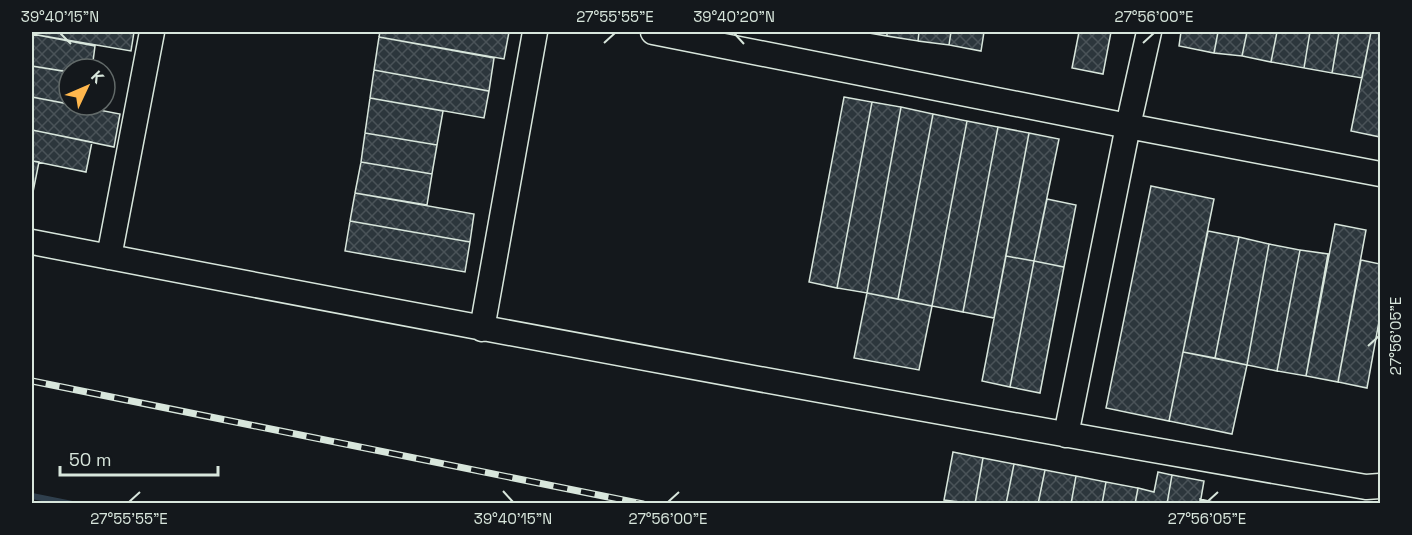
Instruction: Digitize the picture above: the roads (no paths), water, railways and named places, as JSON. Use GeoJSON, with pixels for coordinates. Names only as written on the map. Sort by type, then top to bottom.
{"type":"FeatureCollection","features":[{"type":"Feature","properties":{"kind":"lane"},"geometry":{"type":"LineString","coordinates":[[109,257],[152,32]]}},
{"type":"Feature","properties":{"kind":"lane"},"geometry":{"type":"LineString","coordinates":[[482,329],[535,32]]}},
{"type":"Feature","properties":{"kind":"lane"},"geometry":{"type":"LineString","coordinates":[[653,32],[1380,174]]}},
{"type":"Feature","properties":{"kind":"lane"},"geometry":{"type":"LineString","coordinates":[[1066,435],[1149,32]]}},
{"type":"Feature","properties":{"kind":"lane"},"geometry":{"type":"LineString","coordinates":[[32,242],[482,329],[1066,435],[1366,487],[1380,486]]}},
{"type":"Feature","properties":{"kind":"waterway"},"geometry":{"type":"LineString","coordinates":[[32,496],[72,504]]}},
{"type":"Feature","properties":{"kind":"railway"},"geometry":{"type":"LineString","coordinates":[[32,381],[643,504]]}}]}
